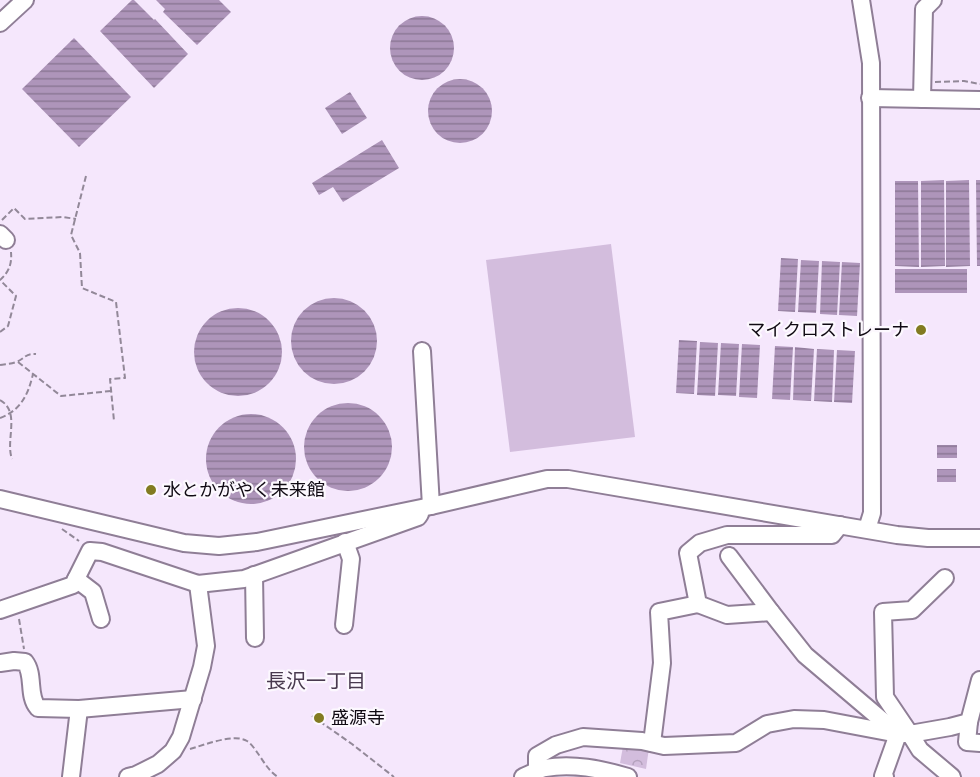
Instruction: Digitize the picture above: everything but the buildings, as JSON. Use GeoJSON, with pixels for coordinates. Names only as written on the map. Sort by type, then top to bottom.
{"type":"FeatureCollection","features":[{"type":"Feature","properties":{"kind":"street"},"geometry":{"type":"LineString","coordinates":[[0,23],[25,0]]}},
{"type":"Feature","properties":{"kind":"street"},"geometry":{"type":"LineString","coordinates":[[861,0],[871,63],[872,513],[867,529]]}},
{"type":"Feature","properties":{"kind":"street"},"geometry":{"type":"LineString","coordinates":[[922,91],[924,9],[933,0]]}},
{"type":"Feature","properties":{"kind":"street"},"geometry":{"type":"LineString","coordinates":[[870,98],[922,91],[980,100]]}},
{"type":"Feature","properties":{"kind":"street"},"geometry":{"type":"LineString","coordinates":[[0,610],[73,585],[90,551],[102,552],[198,584],[244,579],[418,517],[426,506],[422,351]]}},
{"type":"Feature","properties":{"kind":"street"},"geometry":{"type":"LineString","coordinates":[[0,499],[184,543],[219,546],[257,542],[547,479],[567,479],[897,535],[928,538],[980,538]]}},
{"type":"Feature","properties":{"kind":"street"},"geometry":{"type":"LineString","coordinates":[[698,604],[688,553],[700,543],[727,535],[832,535],[840,525]]}},
{"type":"Feature","properties":{"kind":"street"},"geometry":{"type":"LineString","coordinates":[[344,625],[351,559],[345,542]]}},
{"type":"Feature","properties":{"kind":"street"},"geometry":{"type":"LineString","coordinates":[[729,556],[805,655],[904,734],[952,777]]}},
{"type":"Feature","properties":{"kind":"street"},"geometry":{"type":"LineString","coordinates":[[254,575],[255,638]]}},
{"type":"Feature","properties":{"kind":"street"},"geometry":{"type":"LineString","coordinates":[[904,734],[885,697],[883,612],[912,610],[945,578]]}},
{"type":"Feature","properties":{"kind":"street"},"geometry":{"type":"LineString","coordinates":[[76,579],[93,592],[101,620]]}},
{"type":"Feature","properties":{"kind":"street"},"geometry":{"type":"LineString","coordinates":[[128,777],[158,764],[173,751],[182,737],[206,646],[198,584]]}},
{"type":"Feature","properties":{"kind":"street"},"geometry":{"type":"LineString","coordinates":[[652,743],[662,663],[659,612],[698,604],[728,615],[771,612]]}},
{"type":"Feature","properties":{"kind":"street"},"geometry":{"type":"LineString","coordinates":[[0,663],[14,661],[24,652],[29,668],[33,704],[38,708],[79,709],[193,699]]}},
{"type":"Feature","properties":{"kind":"street"},"geometry":{"type":"LineString","coordinates":[[980,680],[969,722],[968,742],[980,742]]}},
{"type":"Feature","properties":{"kind":"street"},"geometry":{"type":"LineString","coordinates":[[71,777],[79,709]]}},
{"type":"Feature","properties":{"kind":"street"},"geometry":{"type":"LineString","coordinates":[[530,774],[537,756],[556,745],[583,737],[632,740],[664,746],[736,743],[768,724],[794,719],[824,720],[904,734],[969,722]]}},
{"type":"Feature","properties":{"kind":"street"},"geometry":{"type":"LineString","coordinates":[[885,777],[883,776],[904,734]]}},
{"type":"Feature","properties":{"kind":"street"},"geometry":{"type":"LineString","coordinates":[[530,774],[543,768],[570,765],[628,777]]}},
{"type":"Feature","properties":{"kind":"path"},"geometry":{"type":"LineString","coordinates":[[922,91],[964,81],[980,84]]}},
{"type":"Feature","properties":{"kind":"path"},"geometry":{"type":"LineString","coordinates":[[86,176],[71,235],[80,254],[82,288],[117,302],[125,378],[110,380],[114,421]]}},
{"type":"Feature","properties":{"kind":"path"},"geometry":{"type":"LineString","coordinates":[[0,222],[14,208],[25,219],[63,217],[76,219]]}},
{"type":"Feature","properties":{"kind":"path"},"geometry":{"type":"LineString","coordinates":[[0,333],[8,326],[16,296],[0,280],[11,265],[12,254],[3,237]]}},
{"type":"Feature","properties":{"kind":"path"},"geometry":{"type":"LineString","coordinates":[[0,365],[18,362],[31,353],[36,354]]}},
{"type":"Feature","properties":{"kind":"path"},"geometry":{"type":"LineString","coordinates":[[18,362],[62,396],[111,391]]}},
{"type":"Feature","properties":{"kind":"path"},"geometry":{"type":"LineString","coordinates":[[0,418],[11,414],[20,405],[29,389],[33,374]]}},
{"type":"Feature","properties":{"kind":"path"},"geometry":{"type":"LineString","coordinates":[[0,400],[9,407],[11,414],[9,452],[12,459]]}},
{"type":"Feature","properties":{"kind":"path"},"geometry":{"type":"LineString","coordinates":[[50,512],[56,523],[90,551]]}},
{"type":"Feature","properties":{"kind":"path"},"geometry":{"type":"LineString","coordinates":[[18,610],[24,652]]}},
{"type":"Feature","properties":{"kind":"path"},"geometry":{"type":"LineString","coordinates":[[312,716],[394,777]]}},
{"type":"Feature","properties":{"kind":"path"},"geometry":{"type":"LineString","coordinates":[[173,751],[182,751],[233,738],[246,740],[278,777]]}},
{"type":"Feature","properties":{"kind":"green space"},"geometry":{"type":"Polygon","coordinates":[[[611,244],[635,437],[510,452],[486,260],[611,244]]]}},
{"type":"Feature","properties":{"kind":"green space"},"geometry":{"type":"Polygon","coordinates":[[[624,741],[649,748],[646,769],[620,763],[624,741]]]}},
{"type":"Feature","properties":{"kind":"shaded area"},"geometry":{"type":"Polygon","coordinates":[[[132,0],[155,19],[188,54],[154,88],[100,31],[132,0]]]}},
{"type":"Feature","properties":{"kind":"shaded area"},"geometry":{"type":"Polygon","coordinates":[[[156,0],[219,0],[231,12],[197,45],[163,12],[165,9],[156,0]]]}},
{"type":"Feature","properties":{"kind":"shaded area"},"geometry":{"type":"Polygon","coordinates":[[[422,16],[440,21],[445,25],[449,30],[454,48],[449,66],[445,71],[440,75],[422,80],[404,75],[399,71],[395,66],[390,48],[395,30],[399,25],[404,21],[422,16]]]}},
{"type":"Feature","properties":{"kind":"shaded area"},"geometry":{"type":"Polygon","coordinates":[[[74,38],[131,97],[79,147],[22,89],[74,38]]]}},
{"type":"Feature","properties":{"kind":"shaded area"},"geometry":{"type":"Polygon","coordinates":[[[460,79],[472,81],[483,88],[490,99],[492,111],[490,123],[483,134],[472,141],[460,143],[448,141],[437,134],[430,123],[428,111],[430,99],[437,88],[448,81],[460,79]]]}},
{"type":"Feature","properties":{"kind":"shaded area"},"geometry":{"type":"Polygon","coordinates":[[[350,92],[367,118],[342,134],[325,108],[350,92]]]}},
{"type":"Feature","properties":{"kind":"shaded area"},"geometry":{"type":"Polygon","coordinates":[[[382,140],[399,168],[343,202],[333,187],[319,195],[312,183],[382,140]]]}},
{"type":"Feature","properties":{"kind":"shaded area"},"geometry":{"type":"Polygon","coordinates":[[[944,180],[945,266],[921,267],[921,181],[944,180]]]}},
{"type":"Feature","properties":{"kind":"shaded area"},"geometry":{"type":"Polygon","coordinates":[[[969,180],[970,266],[946,267],[946,181],[969,180]]]}},
{"type":"Feature","properties":{"kind":"shaded area"},"geometry":{"type":"Polygon","coordinates":[[[976,180],[980,180],[980,266],[977,266],[976,180]]]}},
{"type":"Feature","properties":{"kind":"shaded area"},"geometry":{"type":"Polygon","coordinates":[[[895,181],[918,181],[919,267],[895,266],[895,181]]]}},
{"type":"Feature","properties":{"kind":"shaded area"},"geometry":{"type":"Polygon","coordinates":[[[781,258],[798,259],[795,312],[778,311],[781,258]]]}},
{"type":"Feature","properties":{"kind":"shaded area"},"geometry":{"type":"Polygon","coordinates":[[[801,260],[819,261],[816,313],[798,312],[801,260]]]}},
{"type":"Feature","properties":{"kind":"shaded area"},"geometry":{"type":"Polygon","coordinates":[[[822,261],[840,262],[837,315],[820,314],[822,261]]]}},
{"type":"Feature","properties":{"kind":"shaded area"},"geometry":{"type":"Polygon","coordinates":[[[842,262],[860,263],[857,316],[839,315],[842,262]]]}},
{"type":"Feature","properties":{"kind":"shaded area"},"geometry":{"type":"Polygon","coordinates":[[[895,269],[967,269],[967,293],[895,293],[895,269]]]}},
{"type":"Feature","properties":{"kind":"shaded area"},"geometry":{"type":"Polygon","coordinates":[[[334,298],[358,305],[370,317],[377,341],[370,365],[358,377],[334,384],[310,377],[298,365],[291,341],[298,317],[310,305],[334,298]]]}},
{"type":"Feature","properties":{"kind":"shaded area"},"geometry":{"type":"Polygon","coordinates":[[[229,308],[247,308],[263,315],[275,327],[282,343],[282,361],[275,377],[263,389],[247,396],[229,396],[213,389],[201,377],[194,361],[194,343],[201,327],[213,315],[229,308]]]}},
{"type":"Feature","properties":{"kind":"shaded area"},"geometry":{"type":"Polygon","coordinates":[[[679,340],[697,341],[694,394],[676,393],[679,340]]]}},
{"type":"Feature","properties":{"kind":"shaded area"},"geometry":{"type":"Polygon","coordinates":[[[700,342],[718,343],[715,396],[697,395],[700,342]]]}},
{"type":"Feature","properties":{"kind":"shaded area"},"geometry":{"type":"Polygon","coordinates":[[[721,343],[739,344],[736,396],[718,395],[721,343]]]}},
{"type":"Feature","properties":{"kind":"shaded area"},"geometry":{"type":"Polygon","coordinates":[[[742,344],[760,345],[757,398],[739,397],[742,344]]]}},
{"type":"Feature","properties":{"kind":"shaded area"},"geometry":{"type":"Polygon","coordinates":[[[775,346],[793,347],[790,400],[772,399],[775,346]]]}},
{"type":"Feature","properties":{"kind":"shaded area"},"geometry":{"type":"Polygon","coordinates":[[[795,347],[814,349],[811,401],[793,400],[795,347]]]}},
{"type":"Feature","properties":{"kind":"shaded area"},"geometry":{"type":"Polygon","coordinates":[[[817,349],[834,350],[832,402],[814,401],[817,349]]]}},
{"type":"Feature","properties":{"kind":"shaded area"},"geometry":{"type":"Polygon","coordinates":[[[837,350],[855,351],[852,403],[834,402],[837,350]]]}},
{"type":"Feature","properties":{"kind":"shaded area"},"geometry":{"type":"Polygon","coordinates":[[[348,403],[365,407],[379,416],[388,430],[392,447],[388,464],[379,478],[365,487],[348,491],[331,487],[317,478],[308,464],[304,447],[308,430],[317,416],[331,407],[348,403]]]}},
{"type":"Feature","properties":{"kind":"shaded area"},"geometry":{"type":"Polygon","coordinates":[[[251,414],[268,418],[283,427],[292,442],[296,459],[292,476],[283,491],[268,500],[251,504],[234,500],[219,491],[210,476],[206,459],[210,442],[219,427],[234,418],[251,414]]]}},
{"type":"Feature","properties":{"kind":"shaded area"},"geometry":{"type":"Polygon","coordinates":[[[937,445],[957,445],[957,458],[937,458],[937,445]]]}},
{"type":"Feature","properties":{"kind":"shaded area"},"geometry":{"type":"Polygon","coordinates":[[[937,469],[956,469],[956,482],[937,482],[937,469]]]}},
{"type":"Feature","properties":{"kind":"place","name":"マイクロストレーナ"},"geometry":{"type":"Point","coordinates":[921,330]}},
{"type":"Feature","properties":{"kind":"place","name":"水とかがやく未来館"},"geometry":{"type":"Point","coordinates":[151,490]}},
{"type":"Feature","properties":{"kind":"place","name":"盛源寺"},"geometry":{"type":"Point","coordinates":[319,718]}},
{"type":"Feature","properties":{"kind":"district","name":"長沢一丁目"},"geometry":{"type":"Point","coordinates":[316,681]}}]}
